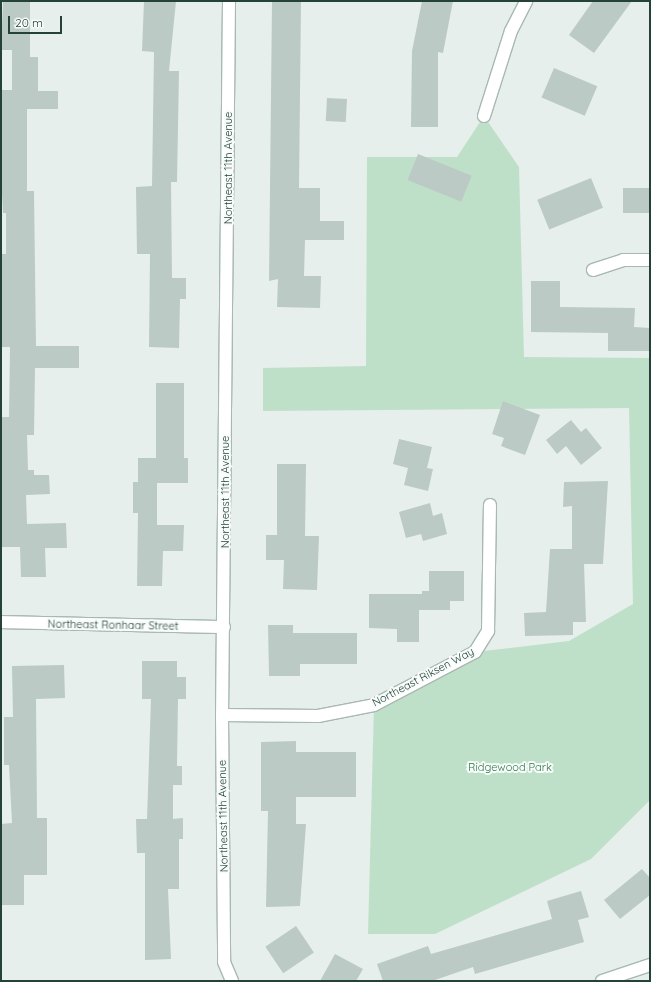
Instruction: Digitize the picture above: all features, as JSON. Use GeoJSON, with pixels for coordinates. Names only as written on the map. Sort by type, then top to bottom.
{"type":"FeatureCollection","features":[{"type":"Feature","properties":{"kind":"street","name":"Northeast 11th Avenue"},"geometry":{"type":"LineString","coordinates":[[229,1],[222,715],[224,962],[232,981]]}},
{"type":"Feature","properties":{"kind":"street"},"geometry":{"type":"LineString","coordinates":[[484,116],[511,31],[526,1]]}},
{"type":"Feature","properties":{"kind":"street"},"geometry":{"type":"LineString","coordinates":[[593,270],[622,260],[650,260]]}},
{"type":"Feature","properties":{"kind":"street","name":"Northeast Riksen Way"},"geometry":{"type":"LineString","coordinates":[[222,715],[318,716],[374,705],[475,652],[488,631],[490,504]]}},
{"type":"Feature","properties":{"kind":"street","name":"Northeast Ronhaar Street"},"geometry":{"type":"LineString","coordinates":[[1,622],[224,627]]}},
{"type":"Feature","properties":{"kind":"street"},"geometry":{"type":"LineString","coordinates":[[602,981],[650,965]]}},
{"type":"Feature","properties":{"kind":"green space","name":"Ridgewood Park"},"geometry":{"type":"Polygon","coordinates":[[[484,116],[519,167],[524,357],[650,358],[650,800],[591,859],[435,934],[368,934],[374,705],[475,652],[569,641],[633,604],[629,408],[263,411],[263,368],[366,366],[367,157],[457,157],[484,116]]]}},
{"type":"Feature","properties":{"kind":"building"},"geometry":{"type":"Polygon","coordinates":[[[3,1],[30,1],[30,57],[38,57],[38,91],[58,91],[58,109],[27,109],[27,191],[34,191],[36,346],[79,346],[79,368],[35,368],[34,435],[27,435],[28,470],[34,470],[34,475],[49,475],[50,494],[26,495],[27,524],[66,523],[67,548],[45,548],[46,577],[21,577],[20,547],[1,547],[1,417],[9,417],[10,347],[1,347],[1,254],[6,254],[6,213],[3,213],[1,175],[1,90],[12,90],[12,50],[1,50],[3,1]]]}},
{"type":"Feature","properties":{"kind":"building"},"geometry":{"type":"Polygon","coordinates":[[[144,1],[176,1],[169,71],[179,71],[177,182],[171,182],[172,278],[186,278],[186,299],[180,299],[179,348],[149,347],[150,254],[137,254],[136,187],[152,186],[154,52],[142,51],[144,1]]]}},
{"type":"Feature","properties":{"kind":"building"},"geometry":{"type":"Polygon","coordinates":[[[272,1],[301,1],[299,188],[320,188],[320,221],[344,221],[344,240],[305,240],[304,276],[321,276],[320,308],[277,307],[278,279],[269,281],[272,1]]]}},
{"type":"Feature","properties":{"kind":"building"},"geometry":{"type":"Polygon","coordinates":[[[422,1],[453,1],[443,53],[438,52],[438,127],[411,127],[412,51],[422,1]]]}},
{"type":"Feature","properties":{"kind":"building"},"geometry":{"type":"Polygon","coordinates":[[[593,1],[632,1],[594,53],[569,35],[593,1]]]}},
{"type":"Feature","properties":{"kind":"building"},"geometry":{"type":"Polygon","coordinates":[[[554,68],[597,86],[585,116],[541,97],[554,68]]]}},
{"type":"Feature","properties":{"kind":"building"},"geometry":{"type":"Polygon","coordinates":[[[327,98],[347,99],[346,122],[326,121],[327,98]]]}},
{"type":"Feature","properties":{"kind":"building"},"geometry":{"type":"Polygon","coordinates":[[[418,154],[472,176],[461,202],[408,180],[418,154]]]}},
{"type":"Feature","properties":{"kind":"building"},"geometry":{"type":"Polygon","coordinates":[[[591,178],[603,208],[549,229],[537,200],[591,178]]]}},
{"type":"Feature","properties":{"kind":"building"},"geometry":{"type":"Polygon","coordinates":[[[623,188],[650,188],[650,213],[623,213],[623,188]]]}},
{"type":"Feature","properties":{"kind":"building"},"geometry":{"type":"Polygon","coordinates":[[[531,281],[560,281],[560,307],[635,308],[634,327],[650,328],[650,351],[608,351],[608,333],[531,332],[531,281]]]}},
{"type":"Feature","properties":{"kind":"building"},"geometry":{"type":"Polygon","coordinates":[[[156,383],[184,383],[184,458],[188,458],[188,483],[157,483],[157,525],[184,525],[183,551],[163,551],[162,586],[137,586],[138,513],[133,513],[133,482],[138,482],[138,458],[156,458],[156,383]]]}},
{"type":"Feature","properties":{"kind":"building"},"geometry":{"type":"Polygon","coordinates":[[[503,401],[540,415],[525,455],[501,446],[504,438],[492,434],[503,401]]]}},
{"type":"Feature","properties":{"kind":"building"},"geometry":{"type":"Polygon","coordinates":[[[571,420],[581,432],[586,428],[602,448],[581,465],[566,446],[557,454],[546,440],[571,420]]]}},
{"type":"Feature","properties":{"kind":"building"},"geometry":{"type":"Polygon","coordinates":[[[399,439],[432,447],[427,468],[433,469],[428,491],[404,485],[408,468],[393,464],[399,439]]]}},
{"type":"Feature","properties":{"kind":"building"},"geometry":{"type":"Polygon","coordinates":[[[277,464],[306,464],[305,536],[319,536],[317,590],[283,589],[284,560],[266,560],[266,535],[277,535],[277,464]]]}},
{"type":"Feature","properties":{"kind":"building"},"geometry":{"type":"Polygon","coordinates":[[[608,481],[603,564],[584,564],[586,622],[573,622],[573,635],[525,636],[524,613],[546,612],[550,549],[572,549],[572,506],[563,507],[564,482],[608,481]]]}},
{"type":"Feature","properties":{"kind":"building"},"geometry":{"type":"Polygon","coordinates":[[[430,503],[433,516],[442,513],[447,534],[423,541],[421,534],[406,538],[399,512],[430,503]]]}},
{"type":"Feature","properties":{"kind":"building"},"geometry":{"type":"Polygon","coordinates":[[[429,571],[464,571],[464,601],[450,601],[450,610],[419,610],[419,642],[397,642],[397,629],[369,628],[369,594],[422,594],[422,591],[429,591],[429,571]]]}},
{"type":"Feature","properties":{"kind":"building"},"geometry":{"type":"Polygon","coordinates":[[[268,625],[293,625],[293,633],[357,633],[357,664],[300,664],[300,676],[269,676],[268,625]]]}},
{"type":"Feature","properties":{"kind":"building"},"geometry":{"type":"Polygon","coordinates":[[[142,661],[177,661],[177,677],[186,677],[186,699],[178,699],[177,766],[182,766],[182,785],[173,785],[173,819],[183,818],[183,839],[179,839],[179,889],[168,889],[171,959],[145,960],[145,853],[137,853],[136,819],[147,819],[151,699],[142,699],[142,661]]]}},
{"type":"Feature","properties":{"kind":"building"},"geometry":{"type":"Polygon","coordinates":[[[64,665],[65,698],[36,699],[37,818],[47,818],[47,875],[24,875],[24,905],[1,905],[1,824],[12,823],[9,765],[4,765],[4,717],[13,717],[12,666],[64,665]]]}},
{"type":"Feature","properties":{"kind":"building"},"geometry":{"type":"Polygon","coordinates":[[[296,741],[296,752],[356,752],[356,797],[296,797],[296,824],[306,824],[300,906],[266,907],[268,811],[261,811],[261,742],[296,741]]]}},
{"type":"Feature","properties":{"kind":"building"},"geometry":{"type":"Polygon","coordinates":[[[642,869],[650,878],[650,895],[620,919],[604,900],[642,869]]]}},
{"type":"Feature","properties":{"kind":"building"},"geometry":{"type":"Polygon","coordinates":[[[581,891],[589,917],[578,920],[584,942],[475,974],[473,967],[432,981],[383,981],[377,964],[428,946],[431,954],[552,919],[547,901],[581,891]]]}},
{"type":"Feature","properties":{"kind":"building"},"geometry":{"type":"Polygon","coordinates":[[[296,926],[314,953],[283,973],[265,947],[296,926]]]}},
{"type":"Feature","properties":{"kind":"building"},"geometry":{"type":"Polygon","coordinates":[[[335,954],[363,969],[356,981],[320,981],[335,954]]]}}]}
